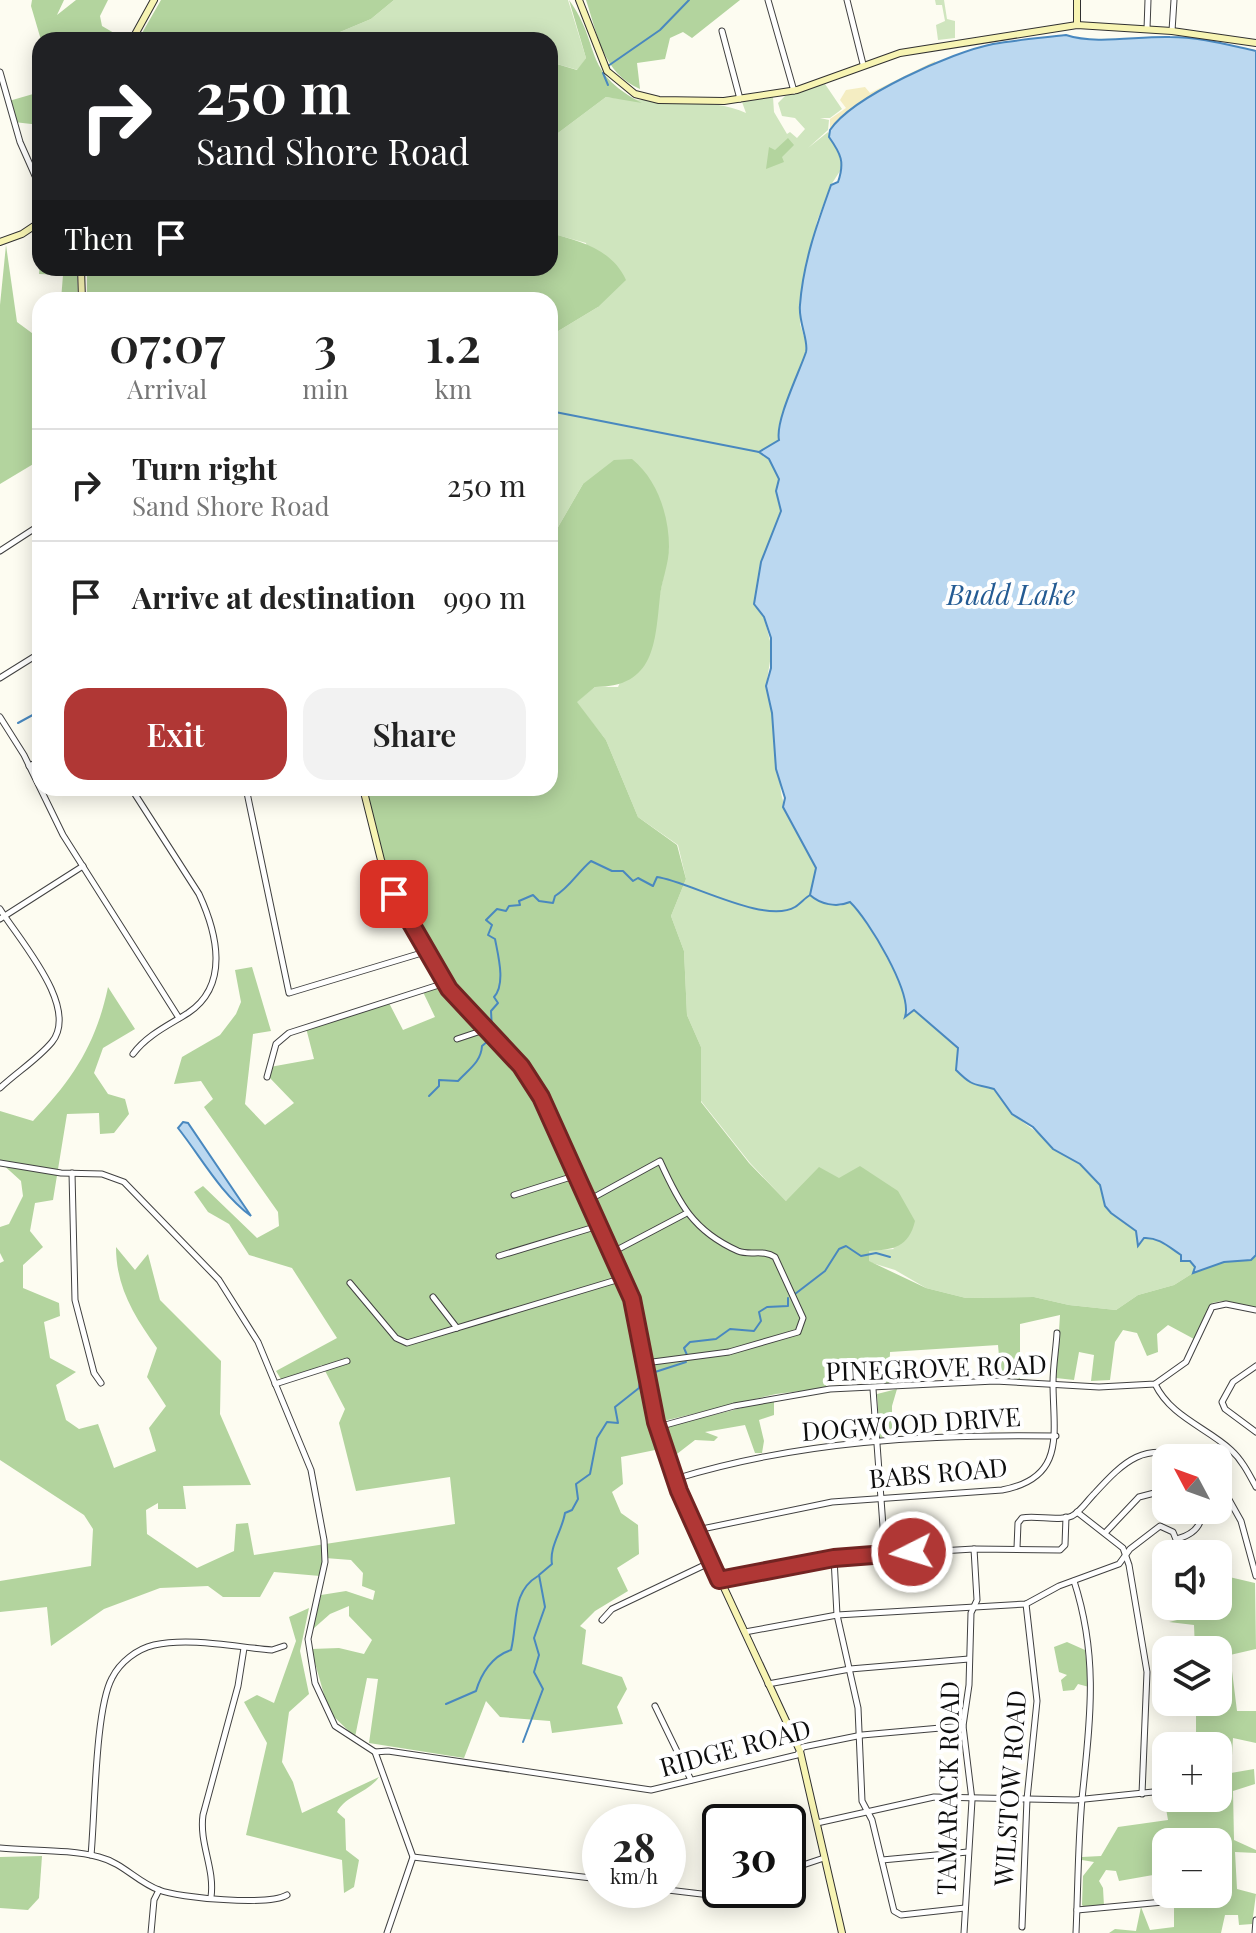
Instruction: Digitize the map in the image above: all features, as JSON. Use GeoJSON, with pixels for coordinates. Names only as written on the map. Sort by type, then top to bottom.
{"type":"FeatureCollection","features":[{"type":"Feature","properties":{"kind":"street"},"geometry":{"type":"LineString","coordinates":[[136,32],[154,0]]}},
{"type":"Feature","properties":{"kind":"street"},"geometry":{"type":"LineString","coordinates":[[579,0],[601,62],[616,81],[635,94],[663,100],[740,99],[794,91],[863,64],[937,44],[1077,25],[1172,31],[1256,43]]}},
{"type":"Feature","properties":{"kind":"street"},"geometry":{"type":"LineString","coordinates":[[768,0],[794,91]]}},
{"type":"Feature","properties":{"kind":"street"},"geometry":{"type":"LineString","coordinates":[[847,0],[863,64]]}},
{"type":"Feature","properties":{"kind":"street"},"geometry":{"type":"LineString","coordinates":[[1077,0],[1077,25]]}},
{"type":"Feature","properties":{"kind":"street"},"geometry":{"type":"LineString","coordinates":[[1147,29],[1148,0]]}},
{"type":"Feature","properties":{"kind":"street"},"geometry":{"type":"LineString","coordinates":[[1172,31],[1174,0]]}},
{"type":"Feature","properties":{"kind":"street"},"geometry":{"type":"LineString","coordinates":[[722,31],[740,99]]}},
{"type":"Feature","properties":{"kind":"street"},"geometry":{"type":"LineString","coordinates":[[0,72],[20,142],[32,169]]}},
{"type":"Feature","properties":{"kind":"street"},"geometry":{"type":"LineString","coordinates":[[0,242],[32,227]]}},
{"type":"Feature","properties":{"kind":"street"},"geometry":{"type":"LineString","coordinates":[[0,551],[32,530]]}},
{"type":"Feature","properties":{"kind":"street"},"geometry":{"type":"LineString","coordinates":[[0,678],[32,658]]}},
{"type":"Feature","properties":{"kind":"street"},"geometry":{"type":"LineString","coordinates":[[0,717],[32,773]]}},
{"type":"Feature","properties":{"kind":"street"},"geometry":{"type":"LineString","coordinates":[[42,796],[179,1018]]}},
{"type":"Feature","properties":{"kind":"street"},"geometry":{"type":"LineString","coordinates":[[133,1054],[141,1043],[198,1006],[212,986],[217,968],[216,948],[199,894],[136,796]]}},
{"type":"Feature","properties":{"kind":"street"},"geometry":{"type":"LineString","coordinates":[[248,796],[289,993],[425,952]]}},
{"type":"Feature","properties":{"kind":"street"},"geometry":{"type":"LineString","coordinates":[[365,796],[385,871],[425,952],[445,983],[484,1030],[534,1083],[623,1278],[639,1322],[658,1427],[675,1479],[800,1751],[842,1933]]}},
{"type":"Feature","properties":{"kind":"street"},"geometry":{"type":"LineString","coordinates":[[2,918],[83,866]]}},
{"type":"Feature","properties":{"kind":"street"},"geometry":{"type":"LineString","coordinates":[[0,909],[2,918],[53,992],[61,1014],[52,1041],[0,1088]]}},
{"type":"Feature","properties":{"kind":"street"},"geometry":{"type":"LineString","coordinates":[[267,1077],[274,1047],[283,1036],[445,983]]}},
{"type":"Feature","properties":{"kind":"street"},"geometry":{"type":"LineString","coordinates":[[457,1039],[484,1030]]}},
{"type":"Feature","properties":{"kind":"street"},"geometry":{"type":"LineString","coordinates":[[586,1201],[660,1161],[685,1214],[735,1249],[772,1255],[803,1318],[800,1331],[729,1352],[645,1363]]}},
{"type":"Feature","properties":{"kind":"street"},"geometry":{"type":"LineString","coordinates":[[0,1163],[113,1176],[135,1191],[159,1222],[197,1256],[231,1296],[250,1327],[311,1470],[325,1546],[308,1639],[312,1671],[330,1719],[349,1737],[375,1752],[413,1857],[387,1933]]}},
{"type":"Feature","properties":{"kind":"street"},"geometry":{"type":"LineString","coordinates":[[72,1173],[73,1288],[94,1373],[101,1383]]}},
{"type":"Feature","properties":{"kind":"street"},"geometry":{"type":"LineString","coordinates":[[514,1195],[574,1176]]}},
{"type":"Feature","properties":{"kind":"street"},"geometry":{"type":"LineString","coordinates":[[611,1253],[685,1214]]}},
{"type":"Feature","properties":{"kind":"street"},"geometry":{"type":"LineString","coordinates":[[499,1256],[598,1226]]}},
{"type":"Feature","properties":{"kind":"street"},"geometry":{"type":"LineString","coordinates":[[350,1283],[400,1342],[410,1343],[623,1278]]}},
{"type":"Feature","properties":{"kind":"street"},"geometry":{"type":"LineString","coordinates":[[433,1297],[457,1328]]}},
{"type":"Feature","properties":{"kind":"street"},"geometry":{"type":"LineString","coordinates":[[1256,1310],[1226,1304],[1209,1311],[1186,1362],[1155,1384],[1161,1396],[1187,1421],[1230,1449],[1256,1487]]}},
{"type":"Feature","properties":{"kind":"street","name":"BABS ROAD"},"geometry":{"type":"LineString","coordinates":[[696,1530],[812,1505],[1014,1488],[1031,1479],[1045,1465],[1056,1436],[1053,1383],[1057,1333]]}},
{"type":"Feature","properties":{"kind":"street"},"geometry":{"type":"LineString","coordinates":[[275,1384],[347,1361]]}},
{"type":"Feature","properties":{"kind":"street"},"geometry":{"type":"LineString","coordinates":[[1256,1366],[1233,1382],[1222,1402],[1225,1409],[1256,1432]]}},
{"type":"Feature","properties":{"kind":"street","name":"PINEGROVE ROAD"},"geometry":{"type":"LineString","coordinates":[[658,1427],[680,1419],[790,1395],[995,1381],[1099,1387],[1155,1384]]}},
{"type":"Feature","properties":{"kind":"street"},"geometry":{"type":"LineString","coordinates":[[873,1389],[885,1554]]}},
{"type":"Feature","properties":{"kind":"street","name":"DOGWOOD DRIVE"},"geometry":{"type":"LineString","coordinates":[[675,1479],[745,1458],[830,1444],[1010,1435],[1056,1436]]}},
{"type":"Feature","properties":{"kind":"street"},"geometry":{"type":"LineString","coordinates":[[1017,1548],[1018,1523],[1022,1518],[1066,1517],[1077,1512],[1106,1482],[1140,1454],[1152,1452]]}},
{"type":"Feature","properties":{"kind":"street"},"geometry":{"type":"LineString","coordinates":[[1105,1533],[1139,1497],[1152,1494]]}},
{"type":"Feature","properties":{"kind":"street"},"geometry":{"type":"LineString","coordinates":[[1232,1505],[1241,1521],[1256,1575]]}},
{"type":"Feature","properties":{"kind":"street"},"geometry":{"type":"LineString","coordinates":[[1077,1512],[1105,1533],[1126,1556],[1139,1609],[1147,1672],[1142,1794]]}},
{"type":"Feature","properties":{"kind":"street"},"geometry":{"type":"LineString","coordinates":[[719,1580],[834,1558],[974,1549],[1061,1549],[1066,1517]]}},
{"type":"Feature","properties":{"kind":"street"},"geometry":{"type":"LineString","coordinates":[[744,1633],[837,1615],[1026,1604],[1074,1581],[1112,1568],[1159,1526],[1169,1529],[1177,1539],[1189,1535],[1199,1524]]}},
{"type":"Feature","properties":{"kind":"street","name":"TAMARACK ROAD"},"geometry":{"type":"LineString","coordinates":[[964,1933],[971,1796],[963,1726],[977,1600],[974,1549]]}},
{"type":"Feature","properties":{"kind":"street"},"geometry":{"type":"LineString","coordinates":[[834,1558],[837,1615],[858,1708],[862,1801],[872,1820],[896,1914],[965,1908]]}},
{"type":"Feature","properties":{"kind":"street"},"geometry":{"type":"LineString","coordinates":[[602,1620],[612,1609],[711,1562]]}},
{"type":"Feature","properties":{"kind":"street"},"geometry":{"type":"LineString","coordinates":[[1074,1581],[1091,1690],[1091,1742],[1082,1799],[1076,1933]]}},
{"type":"Feature","properties":{"kind":"street","name":"WILSTOW ROAD"},"geometry":{"type":"LineString","coordinates":[[1022,1927],[1027,1799],[1037,1701],[1026,1604]]}},
{"type":"Feature","properties":{"kind":"street"},"geometry":{"type":"LineString","coordinates":[[91,1855],[103,1705],[118,1669],[141,1650],[159,1644],[272,1650],[284,1646]]}},
{"type":"Feature","properties":{"kind":"street"},"geometry":{"type":"LineString","coordinates":[[211,1897],[213,1874],[201,1834],[203,1815],[238,1686],[244,1648]]}},
{"type":"Feature","properties":{"kind":"street"},"geometry":{"type":"LineString","coordinates":[[768,1684],[850,1669],[969,1659]]}},
{"type":"Feature","properties":{"kind":"street"},"geometry":{"type":"LineString","coordinates":[[655,1706],[691,1780]]}},
{"type":"Feature","properties":{"kind":"street","name":"RIDGE ROAD"},"geometry":{"type":"LineString","coordinates":[[375,1752],[439,1758],[656,1790],[797,1755],[803,1747],[857,1736],[963,1726]]}},
{"type":"Feature","properties":{"kind":"street"},"geometry":{"type":"LineString","coordinates":[[817,1823],[907,1800],[971,1796],[1082,1799],[1152,1793]]}},
{"type":"Feature","properties":{"kind":"street"},"geometry":{"type":"LineString","coordinates":[[0,1848],[91,1855],[120,1864],[159,1890],[272,1902],[287,1895]]}},
{"type":"Feature","properties":{"kind":"street"},"geometry":{"type":"LineString","coordinates":[[882,1860],[969,1852]]}},
{"type":"Feature","properties":{"kind":"street"},"geometry":{"type":"LineString","coordinates":[[413,1857],[582,1877]]}},
{"type":"Feature","properties":{"kind":"street"},"geometry":{"type":"LineString","coordinates":[[806,1864],[824,1858]]}},
{"type":"Feature","properties":{"kind":"street"},"geometry":{"type":"LineString","coordinates":[[151,1933],[154,1900],[159,1890]]}},
{"type":"Feature","properties":{"kind":"street"},"geometry":{"type":"LineString","coordinates":[[1077,1910],[1152,1903]]}},
{"type":"Feature","properties":{"kind":"street"},"geometry":{"type":"LineString","coordinates":[[1255,1933],[1256,1920]]}},
{"type":"Feature","properties":{"kind":"green space"},"geometry":{"type":"Polygon","coordinates":[[[32,0],[64,0],[57,15],[76,0],[108,0],[100,16],[102,26],[112,32],[39,32],[32,0]]]}},
{"type":"Feature","properties":{"kind":"green space"},"geometry":{"type":"Polygon","coordinates":[[[161,0],[394,0],[371,19],[340,32],[143,32],[161,0]]]}},
{"type":"Feature","properties":{"kind":"green space"},"geometry":{"type":"Polygon","coordinates":[[[394,0],[568,0],[586,58],[578,70],[558,64],[558,32],[340,32],[371,19],[394,0]]]}},
{"type":"Feature","properties":{"kind":"green space"},"geometry":{"type":"Polygon","coordinates":[[[569,0],[609,80],[642,103],[606,97],[558,133],[558,64],[577,70],[586,58],[569,0]]]}},
{"type":"Feature","properties":{"kind":"green space"},"geometry":{"type":"Polygon","coordinates":[[[586,0],[740,0],[692,38],[683,32],[670,38],[665,59],[637,63],[640,89],[628,82],[610,63],[586,0]]]}},
{"type":"Feature","properties":{"kind":"green space"},"geometry":{"type":"Polygon","coordinates":[[[935,0],[944,0],[947,19],[955,21],[955,38],[938,40],[936,25],[945,21],[942,5],[936,5],[935,0]]]}},
{"type":"Feature","properties":{"kind":"green space"},"geometry":{"type":"Polygon","coordinates":[[[825,84],[842,109],[830,118],[820,118],[829,120],[828,130],[808,148],[828,132],[840,155],[842,168],[831,185],[817,221],[800,324],[808,349],[794,392],[781,418],[779,440],[759,452],[769,459],[779,479],[776,491],[781,511],[761,562],[754,603],[764,617],[772,649],[766,686],[783,800],[815,864],[810,895],[840,906],[850,902],[877,939],[895,973],[906,1003],[906,1014],[914,1009],[958,1048],[956,1071],[971,1083],[994,1089],[1012,1114],[1080,1164],[1100,1185],[1105,1206],[1136,1231],[1139,1245],[1144,1238],[1158,1240],[1195,1267],[1193,1273],[1174,1285],[1138,1295],[1116,1310],[1069,1305],[1034,1297],[966,1298],[926,1288],[895,1270],[869,1262],[868,1251],[894,1249],[839,1178],[786,1201],[750,1163],[701,1101],[701,1047],[687,1015],[684,951],[671,916],[686,879],[678,845],[638,817],[606,740],[576,702],[595,687],[618,687],[660,594],[669,547],[583,484],[558,527],[558,331],[598,307],[586,243],[558,235],[558,133],[606,97],[698,102],[746,113],[742,102],[773,97],[774,112],[787,134],[790,132],[797,138],[805,129],[795,118],[782,116],[778,103],[785,96],[825,84]]]}},
{"type":"Feature","properties":{"kind":"green space"},"geometry":{"type":"Polygon","coordinates":[[[32,94],[32,124],[14,122],[9,101],[32,94]]]}},
{"type":"Feature","properties":{"kind":"green space"},"geometry":{"type":"Polygon","coordinates":[[[788,138],[794,145],[782,157],[784,162],[766,169],[769,147],[775,150],[788,138]]]}},
{"type":"Feature","properties":{"kind":"green space"},"geometry":{"type":"Polygon","coordinates":[[[558,235],[584,243],[604,254],[620,269],[626,280],[598,307],[558,331],[558,292],[87,292],[87,276],[558,276],[558,235]]]}},
{"type":"Feature","properties":{"kind":"green space"},"geometry":{"type":"Polygon","coordinates":[[[6,245],[17,322],[32,333],[32,465],[0,484],[0,305],[6,245]]]}},
{"type":"Feature","properties":{"kind":"green space"},"geometry":{"type":"Polygon","coordinates":[[[63,276],[77,276],[78,292],[62,292],[63,276]]]}},
{"type":"Feature","properties":{"kind":"green space"},"geometry":{"type":"Polygon","coordinates":[[[632,459],[655,487],[664,510],[668,559],[653,645],[641,671],[615,685],[595,687],[577,702],[606,740],[638,817],[677,845],[686,879],[671,916],[684,951],[687,1015],[701,1047],[701,1102],[749,1163],[786,1201],[819,1167],[839,1178],[860,1166],[898,1191],[915,1221],[912,1230],[899,1245],[869,1251],[869,1261],[926,1288],[966,1298],[1034,1297],[1069,1305],[1116,1310],[1138,1295],[1174,1285],[1193,1273],[1224,1262],[1251,1260],[1256,1255],[1256,1308],[1222,1301],[1212,1303],[1194,1339],[1168,1325],[1157,1334],[1158,1352],[1147,1356],[1137,1333],[1123,1330],[1115,1342],[1110,1380],[1091,1381],[1094,1355],[1079,1352],[1074,1380],[1056,1378],[1060,1315],[1020,1324],[1020,1379],[1001,1378],[998,1345],[890,1352],[889,1385],[870,1386],[863,1363],[828,1364],[826,1388],[776,1394],[651,1424],[660,1449],[621,1457],[623,1484],[612,1492],[621,1513],[638,1525],[639,1554],[617,1568],[628,1591],[595,1611],[580,1626],[586,1630],[582,1664],[622,1677],[627,1689],[617,1707],[623,1724],[552,1733],[550,1721],[500,1717],[486,1701],[464,1758],[369,1743],[378,1679],[367,1678],[355,1737],[329,1712],[311,1649],[339,1648],[364,1654],[372,1640],[349,1616],[349,1606],[330,1614],[313,1629],[321,1595],[346,1591],[373,1600],[375,1591],[362,1586],[363,1573],[351,1560],[325,1558],[320,1576],[274,1572],[260,1597],[223,1597],[208,1586],[160,1588],[104,1609],[51,1646],[47,1607],[0,1612],[0,1581],[91,1566],[93,1529],[84,1515],[0,1460],[0,1263],[4,1261],[0,1253],[0,1227],[9,1224],[23,1196],[21,1181],[0,1162],[0,1111],[33,1121],[47,1106],[90,1043],[108,987],[135,1029],[103,1048],[94,1073],[108,1094],[125,1099],[129,1114],[114,1133],[100,1134],[99,1113],[67,1114],[53,1200],[35,1203],[30,1231],[43,1247],[23,1265],[23,1288],[59,1303],[60,1316],[44,1322],[50,1358],[76,1372],[56,1385],[66,1420],[79,1429],[98,1424],[114,1468],[156,1451],[149,1428],[166,1406],[147,1377],[157,1348],[123,1288],[116,1247],[135,1270],[148,1254],[160,1300],[221,1361],[220,1414],[251,1485],[183,1486],[186,1509],[158,1509],[158,1503],[146,1510],[147,1534],[197,1568],[234,1551],[236,1524],[248,1523],[254,1555],[455,1524],[450,1477],[356,1491],[339,1423],[345,1409],[322,1365],[284,1384],[276,1371],[337,1338],[292,1268],[249,1255],[229,1224],[208,1212],[194,1192],[203,1186],[257,1238],[279,1226],[278,1212],[204,1107],[213,1099],[201,1081],[174,1084],[182,1057],[220,1035],[236,1014],[241,1002],[235,970],[252,967],[271,1031],[253,1034],[245,1104],[265,1125],[294,1103],[268,1076],[270,1067],[314,1059],[306,1028],[389,1003],[403,1030],[435,1017],[423,992],[444,982],[384,864],[367,796],[558,796],[558,527],[583,484],[614,460],[632,459]]]}},
{"type":"Feature","properties":{"kind":"green space"},"geometry":{"type":"Polygon","coordinates":[[[897,1389],[892,1406],[892,1428],[880,1439],[877,1394],[897,1389]]]}},
{"type":"Feature","properties":{"kind":"green space"},"geometry":{"type":"Polygon","coordinates":[[[774,1400],[774,1415],[759,1420],[764,1441],[762,1453],[755,1453],[745,1425],[705,1432],[718,1437],[714,1441],[695,1440],[673,1457],[664,1431],[668,1426],[774,1400]]]}},
{"type":"Feature","properties":{"kind":"green space"},"geometry":{"type":"Polygon","coordinates":[[[1232,1578],[1255,1583],[1256,1649],[1232,1655],[1232,1636],[1194,1636],[1194,1625],[1169,1622],[1232,1620],[1232,1578]]]}},
{"type":"Feature","properties":{"kind":"green space"},"geometry":{"type":"Polygon","coordinates":[[[309,1608],[300,1651],[309,1694],[289,1712],[282,1762],[293,1782],[302,1813],[379,1777],[337,1812],[345,1819],[346,1850],[359,1860],[354,1887],[344,1893],[342,1860],[246,1835],[267,1743],[244,1702],[257,1695],[274,1703],[296,1641],[289,1617],[309,1608]]]}},
{"type":"Feature","properties":{"kind":"green space"},"geometry":{"type":"Polygon","coordinates":[[[1067,1642],[1085,1650],[1089,1687],[1078,1684],[1074,1690],[1063,1691],[1061,1680],[1067,1675],[1059,1672],[1054,1647],[1067,1642]]]}},
{"type":"Feature","properties":{"kind":"green space"},"geometry":{"type":"Polygon","coordinates":[[[1232,1671],[1237,1711],[1256,1711],[1256,1743],[1233,1738],[1232,1756],[1232,1732],[1196,1732],[1196,1716],[1232,1716],[1232,1671]]]}},
{"type":"Feature","properties":{"kind":"green space"},"geometry":{"type":"Polygon","coordinates":[[[1254,1769],[1255,1784],[1233,1791],[1234,1840],[1256,1850],[1256,1853],[1235,1852],[1237,1889],[1256,1894],[1252,1924],[1239,1925],[1238,1915],[1225,1915],[1221,1933],[1109,1933],[1115,1929],[1136,1931],[1141,1907],[1150,1930],[1174,1927],[1174,1908],[1232,1908],[1232,1828],[1152,1828],[1152,1875],[1119,1881],[1116,1871],[1106,1870],[1099,1881],[1103,1888],[1104,1906],[1085,1908],[1082,1905],[1083,1876],[1094,1862],[1082,1860],[1082,1857],[1101,1856],[1118,1827],[1168,1820],[1167,1812],[1232,1812],[1232,1773],[1254,1769]]]}},
{"type":"Feature","properties":{"kind":"green space"},"geometry":{"type":"Polygon","coordinates":[[[42,1856],[39,1898],[28,1910],[0,1908],[0,1857],[42,1856]]]}},
{"type":"Feature","properties":{"kind":"sand"},"geometry":{"type":"Polygon","coordinates":[[[935,61],[936,65],[859,103],[830,130],[830,119],[846,108],[840,100],[846,90],[865,87],[870,93],[935,61]]]}},
{"type":"Feature","properties":{"kind":"water","name":"Budd Lake"},"geometry":{"type":"Polygon","coordinates":[[[1066,35],[1104,40],[1181,37],[1256,51],[1256,1255],[1251,1260],[1224,1262],[1193,1273],[1195,1267],[1190,1261],[1181,1261],[1181,1255],[1159,1241],[1144,1238],[1138,1246],[1136,1231],[1105,1206],[1100,1185],[1080,1164],[1053,1149],[1033,1127],[1012,1114],[994,1089],[974,1084],[962,1076],[956,1070],[958,1048],[914,1010],[905,1017],[906,1006],[896,975],[867,924],[850,902],[828,904],[810,895],[816,868],[783,807],[785,798],[776,769],[772,713],[766,686],[771,668],[771,638],[764,617],[754,604],[761,562],[781,511],[776,491],[779,479],[769,459],[759,452],[779,440],[784,409],[806,352],[800,311],[804,274],[831,185],[838,182],[841,169],[839,153],[829,137],[830,130],[859,103],[905,77],[953,56],[993,44],[1066,35]]]}},
{"type":"Feature","properties":{"kind":"water"},"geometry":{"type":"Polygon","coordinates":[[[183,1122],[188,1123],[251,1216],[220,1186],[178,1128],[183,1122]]]}},
{"type":"Feature","properties":{"kind":"waterway"},"geometry":{"type":"LineString","coordinates":[[608,66],[660,30],[689,0]]}},
{"type":"Feature","properties":{"kind":"waterway"},"geometry":{"type":"LineString","coordinates":[[603,73],[608,85]]}},
{"type":"Feature","properties":{"kind":"waterway"},"geometry":{"type":"LineString","coordinates":[[558,413],[759,452]]}},
{"type":"Feature","properties":{"kind":"waterway"},"geometry":{"type":"LineString","coordinates":[[18,723],[32,715]]}},
{"type":"Feature","properties":{"kind":"waterway"},"geometry":{"type":"LineString","coordinates":[[492,1030],[491,1011],[498,1003],[494,997],[500,985],[500,969],[495,939],[488,935],[492,925],[486,920],[497,909],[506,911],[509,906],[520,905],[519,901],[533,895],[539,901],[553,903],[555,896],[591,861],[612,871],[623,871],[633,881],[638,878],[653,886],[657,877],[671,880],[765,910],[782,911],[795,907],[810,895]]}},
{"type":"Feature","properties":{"kind":"waterway"},"geometry":{"type":"LineString","coordinates":[[429,1096],[439,1086],[439,1080],[458,1081],[477,1061],[482,1046],[488,1041]]}},
{"type":"Feature","properties":{"kind":"waterway"},"geometry":{"type":"LineString","coordinates":[[795,1294],[825,1271],[839,1249],[846,1246],[861,1256],[876,1253],[890,1257]]}},
{"type":"Feature","properties":{"kind":"waterway"},"geometry":{"type":"LineString","coordinates":[[687,1355],[684,1348],[690,1342],[716,1339],[730,1329],[754,1331],[761,1321],[759,1312],[767,1307],[788,1306],[788,1298]]}},
{"type":"Feature","properties":{"kind":"waterway"},"geometry":{"type":"LineString","coordinates":[[652,1373],[686,1362]]}},
{"type":"Feature","properties":{"kind":"waterway"},"geometry":{"type":"LineString","coordinates":[[523,1742],[543,1689],[534,1672],[539,1655],[534,1638],[545,1607],[539,1575],[552,1564],[552,1551],[565,1513],[572,1510],[578,1499],[576,1484],[590,1474],[597,1438],[607,1422],[618,1423],[615,1407],[639,1388],[641,1375]]}},
{"type":"Feature","properties":{"kind":"waterway"},"geometry":{"type":"LineString","coordinates":[[446,1704],[476,1691],[488,1666],[511,1650],[519,1599],[523,1590],[538,1576]]}},
{"type":"Feature","properties":{"kind":"route"},"geometry":{"type":"LineString","coordinates":[[394,894],[413,933],[449,989],[478,1024],[521,1066],[541,1097],[632,1299],[639,1322],[656,1422],[679,1491],[719,1580],[753,1571],[834,1558],[912,1552]]}}]}
